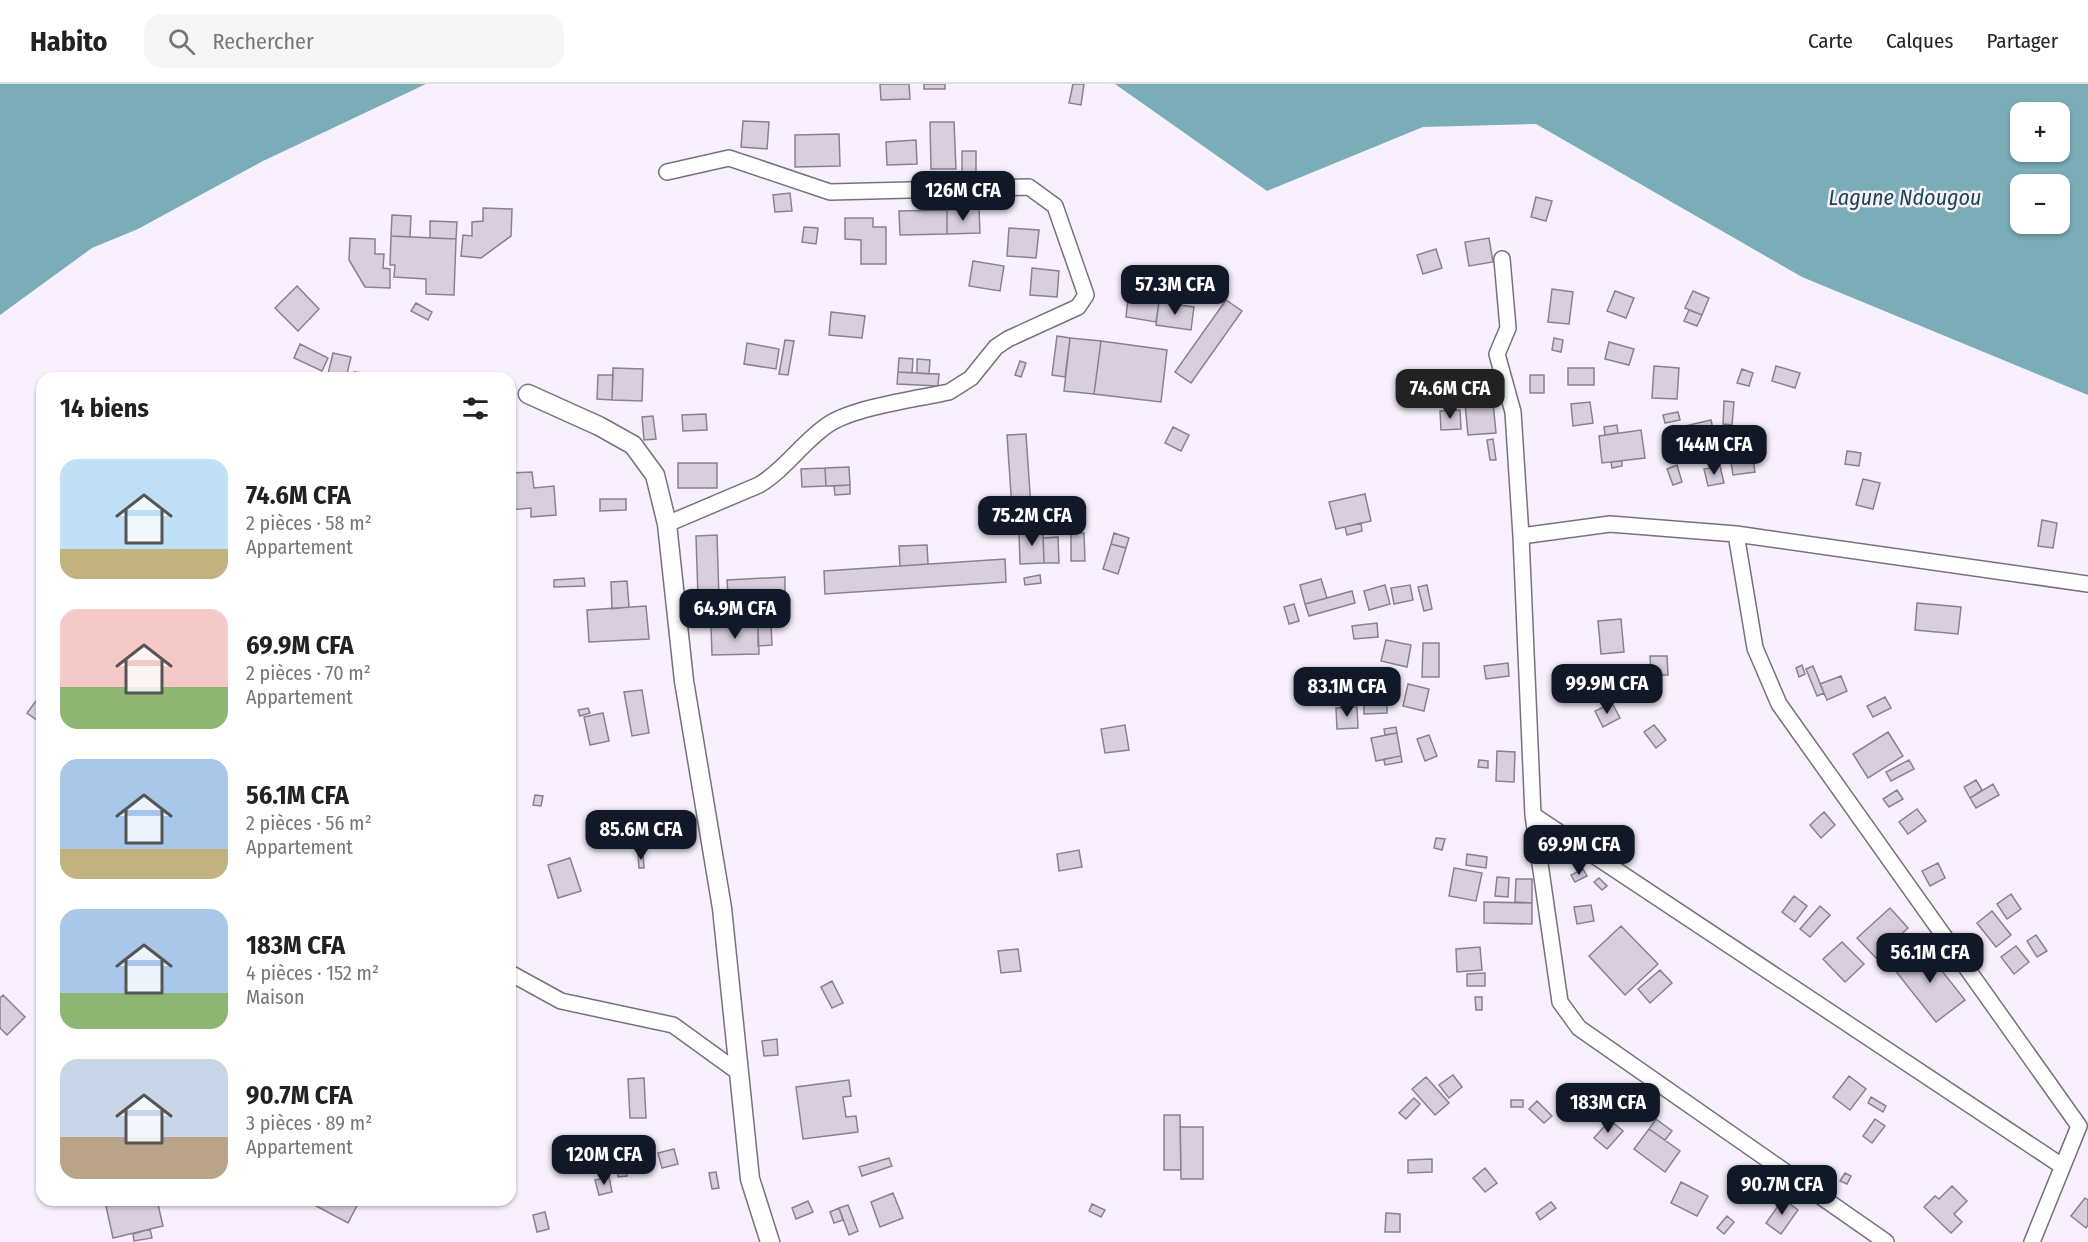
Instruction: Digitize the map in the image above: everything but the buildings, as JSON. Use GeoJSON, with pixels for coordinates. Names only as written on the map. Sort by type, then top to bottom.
{"type":"FeatureCollection","features":[{"type":"Feature","properties":{"kind":"street"},"geometry":{"type":"LineString","coordinates":[[667,172],[729,158],[830,192],[1029,187],[1055,206],[1086,295],[1078,307],[1008,339],[996,347],[971,378],[961,386],[949,392],[856,412],[831,423],[770,478],[759,485],[667,524]]}},
{"type":"Feature","properties":{"kind":"street"},"geometry":{"type":"LineString","coordinates":[[1502,259],[1508,328],[1497,354],[1513,412],[1521,536],[1533,815],[1560,1002],[1578,1028],[1886,1242]]}},
{"type":"Feature","properties":{"kind":"street"},"geometry":{"type":"LineString","coordinates":[[528,394],[599,426],[633,445],[655,475],[667,524],[684,681],[722,908],[750,1179],[770,1242]]}},
{"type":"Feature","properties":{"kind":"street"},"geometry":{"type":"LineString","coordinates":[[1521,536],[1610,524],[1736,534],[2088,584]]}},
{"type":"Feature","properties":{"kind":"street"},"geometry":{"type":"LineString","coordinates":[[1736,534],[1755,648],[1779,704],[2084,1126],[2062,1166],[2032,1242]]}},
{"type":"Feature","properties":{"kind":"street"},"geometry":{"type":"LineString","coordinates":[[1533,815],[2062,1166]]}},
{"type":"Feature","properties":{"kind":"street"},"geometry":{"type":"LineString","coordinates":[[516,976],[561,1001],[673,1025],[738,1072]]}},
{"type":"Feature","properties":{"kind":"water"},"geometry":{"type":"Polygon","coordinates":[[[0,84],[426,84],[263,161],[138,229],[92,248],[0,315],[0,84]]]}},
{"type":"Feature","properties":{"kind":"water","name":"Lagune Ndougou"},"geometry":{"type":"Polygon","coordinates":[[[1115,84],[2088,84],[2088,395],[1802,277],[1536,124],[1423,127],[1267,191],[1115,84]]]}}]}
